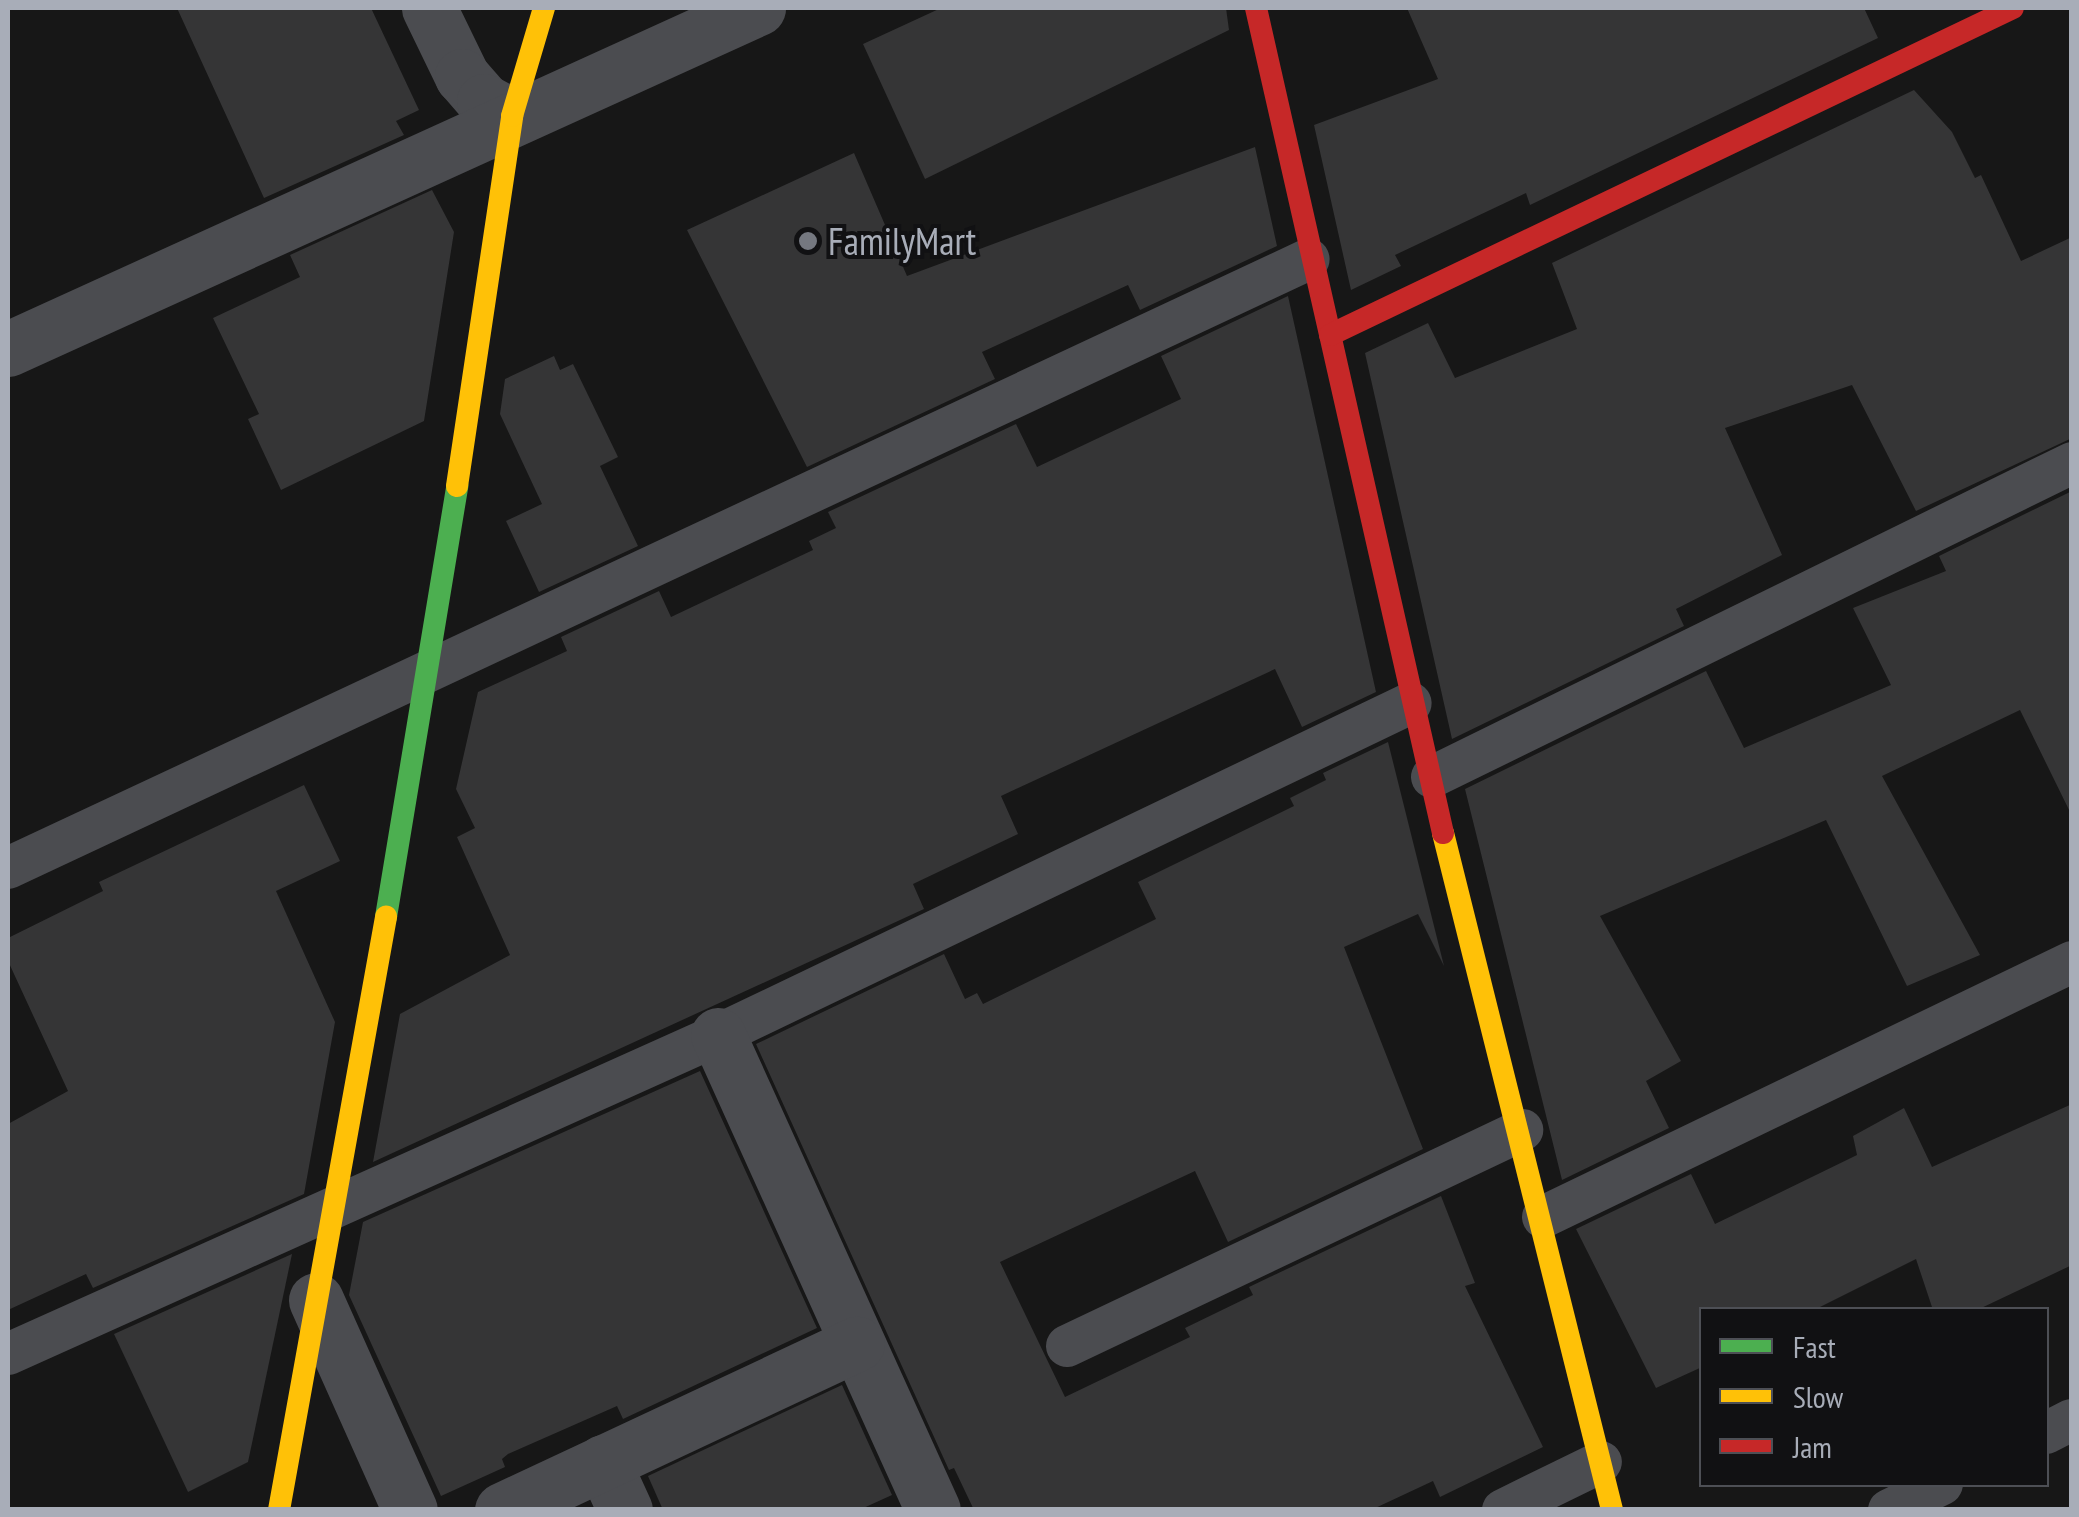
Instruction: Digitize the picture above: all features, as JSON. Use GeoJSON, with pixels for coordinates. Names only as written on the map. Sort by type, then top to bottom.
{"type":"FeatureCollection","features":[{"type":"Feature","properties":{"kind":"street"},"geometry":{"type":"LineString","coordinates":[[429,8],[462,76],[484,101],[512,116]]}},
{"type":"Feature","properties":{"kind":"street"},"geometry":{"type":"LineString","coordinates":[[280,1510],[430,670],[512,116],[544,8]]}},
{"type":"Feature","properties":{"kind":"street"},"geometry":{"type":"LineString","coordinates":[[8,349],[512,116],[758,8]]}},
{"type":"Feature","properties":{"kind":"street"},"geometry":{"type":"LineString","coordinates":[[1256,8],[1411,703],[1522,1130],[1612,1510]]}},
{"type":"Feature","properties":{"kind":"street"},"geometry":{"type":"LineString","coordinates":[[1330,335],[2013,8]]}},
{"type":"Feature","properties":{"kind":"street"},"geometry":{"type":"LineString","coordinates":[[718,1035],[934,1510]]}},
{"type":"Feature","properties":{"kind":"street"},"geometry":{"type":"LineString","coordinates":[[316,1300],[410,1510]]}},
{"type":"Feature","properties":{"kind":"street"},"geometry":{"type":"LineString","coordinates":[[502,1510],[614,1486],[856,1344]]}},
{"type":"Feature","properties":{"kind":"lane"},"geometry":{"type":"LineString","coordinates":[[8,868],[1309,259]]}},
{"type":"Feature","properties":{"kind":"lane"},"geometry":{"type":"LineString","coordinates":[[1432,777],[2072,463]]}},
{"type":"Feature","properties":{"kind":"lane"},"geometry":{"type":"LineString","coordinates":[[8,1354],[337,1202],[718,1035],[1411,703]]}},
{"type":"Feature","properties":{"kind":"lane"},"geometry":{"type":"LineString","coordinates":[[1543,1217],[2072,962]]}},
{"type":"Feature","properties":{"kind":"lane"},"geometry":{"type":"LineString","coordinates":[[1067,1346],[1522,1130]]}},
{"type":"Feature","properties":{"kind":"lane"},"geometry":{"type":"LineString","coordinates":[[2049,1432],[2072,1420]]}},
{"type":"Feature","properties":{"kind":"lane"},"geometry":{"type":"LineString","coordinates":[[1503,1510],[1601,1462]]}},
{"type":"Feature","properties":{"kind":"lane"},"geometry":{"type":"LineString","coordinates":[[1889,1510],[1936,1487]]}},
{"type":"Feature","properties":{"kind":"building"},"geometry":{"type":"Polygon","coordinates":[[[177,8],[371,8],[419,110],[396,121],[404,135],[264,198],[177,8]]]}},
{"type":"Feature","properties":{"kind":"building"},"geometry":{"type":"Polygon","coordinates":[[[941,8],[1226,8],[1229,30],[925,179],[863,44],[941,8]]]}},
{"type":"Feature","properties":{"kind":"building"},"geometry":{"type":"Polygon","coordinates":[[[1407,8],[1864,8],[1878,38],[1530,205],[1526,193],[1395,255],[1401,266],[1351,290],[1314,125],[1438,79],[1407,8]]]}},
{"type":"Feature","properties":{"kind":"building"},"geometry":{"type":"Polygon","coordinates":[[[1914,90],[1952,132],[1975,178],[1981,175],[2021,261],[2072,237],[2072,438],[1916,511],[1852,385],[1725,428],[1782,555],[1676,609],[1684,626],[1452,739],[1365,353],[1428,323],[1455,378],[1577,329],[1552,263],[1914,90]]]}},
{"type":"Feature","properties":{"kind":"building"},"geometry":{"type":"Polygon","coordinates":[[[1255,147],[1277,246],[1140,310],[1128,285],[982,352],[995,379],[807,467],[687,230],[854,153],[907,276],[1255,147]]]}},
{"type":"Feature","properties":{"kind":"building"},"geometry":{"type":"Polygon","coordinates":[[[432,190],[454,232],[424,421],[281,490],[248,419],[259,414],[213,318],[300,277],[290,255],[432,190]]]}},
{"type":"Feature","properties":{"kind":"building"},"geometry":{"type":"Polygon","coordinates":[[[1288,296],[1376,692],[1302,727],[1275,669],[1001,796],[1018,834],[913,884],[924,909],[373,1162],[400,1014],[510,955],[457,837],[475,828],[456,789],[478,692],[567,651],[561,637],[659,591],[671,617],[813,550],[809,541],[836,528],[828,512],[1016,424],[1037,467],[1181,399],[1161,356],[1288,296]]]}},
{"type":"Feature","properties":{"kind":"building"},"geometry":{"type":"Polygon","coordinates":[[[554,356],[560,370],[573,364],[618,457],[600,466],[638,546],[539,592],[506,521],[542,504],[500,414],[505,379],[554,356]]]}},
{"type":"Feature","properties":{"kind":"building"},"geometry":{"type":"Polygon","coordinates":[[[2072,491],[2072,816],[2020,710],[1882,776],[1980,955],[1907,986],[1826,820],[1600,916],[1681,1061],[1646,1081],[1669,1128],[1562,1180],[1465,789],[1706,671],[1744,748],[1891,685],[1853,608],[1946,571],[1939,556],[2072,491]]]}},
{"type":"Feature","properties":{"kind":"building"},"geometry":{"type":"Polygon","coordinates":[[[1388,742],[1444,966],[1418,914],[1344,947],[1423,1149],[1228,1242],[1195,1171],[1000,1262],[1065,1397],[1190,1337],[1185,1328],[1253,1295],[1249,1287],[1441,1196],[1475,1283],[1465,1286],[1543,1447],[1440,1497],[1433,1481],[1371,1510],[974,1510],[954,1468],[949,1470],[756,1044],[944,954],[965,999],[977,993],[983,1004],[1156,919],[1138,882],[1294,806],[1290,798],[1326,780],[1323,773],[1388,742]]]}},
{"type":"Feature","properties":{"kind":"building"},"geometry":{"type":"Polygon","coordinates":[[[304,785],[340,861],[276,891],[335,1022],[304,1194],[93,1288],[86,1274],[8,1310],[8,1124],[68,1091],[8,961],[8,938],[103,891],[99,882],[304,785]]]}},
{"type":"Feature","properties":{"kind":"building"},"geometry":{"type":"Polygon","coordinates":[[[700,1071],[817,1328],[623,1419],[617,1406],[508,1454],[502,1459],[505,1467],[441,1496],[349,1295],[363,1222],[700,1071]]]}},
{"type":"Feature","properties":{"kind":"building"},"geometry":{"type":"Polygon","coordinates":[[[2072,1104],[2072,1265],[1983,1307],[1932,1307],[1916,1259],[1820,1307],[1699,1307],[1699,1368],[1656,1388],[1576,1229],[1691,1174],[1715,1224],[1857,1155],[1853,1136],[1904,1108],[1932,1167],[2072,1104]]]}},
{"type":"Feature","properties":{"kind":"building"},"geometry":{"type":"Polygon","coordinates":[[[292,1254],[248,1462],[188,1492],[114,1334],[292,1254]]]}},
{"type":"Feature","properties":{"kind":"building"},"geometry":{"type":"Polygon","coordinates":[[[842,1385],[892,1495],[859,1510],[663,1510],[648,1476],[842,1385]]]}},
{"type":"Feature","properties":{"kind":"traffic: fast"},"geometry":{"type":"LineString","coordinates":[[386,917],[457,486]]}},
{"type":"Feature","properties":{"kind":"traffic: slow"},"geometry":{"type":"LineString","coordinates":[[457,486],[512,116],[544,8]]}},
{"type":"Feature","properties":{"kind":"traffic: slow"},"geometry":{"type":"LineString","coordinates":[[1443,833],[1612,1510]]}},
{"type":"Feature","properties":{"kind":"traffic: slow"},"geometry":{"type":"LineString","coordinates":[[279,1510],[386,917]]}},
{"type":"Feature","properties":{"kind":"traffic: jam"},"geometry":{"type":"LineString","coordinates":[[1256,8],[1443,833]]}},
{"type":"Feature","properties":{"kind":"traffic: jam"},"geometry":{"type":"LineString","coordinates":[[1330,335],[2013,8]]}},
{"type":"Feature","properties":{"kind":"place","name":"FamilyMart"},"geometry":{"type":"Point","coordinates":[808,241]}}]}
